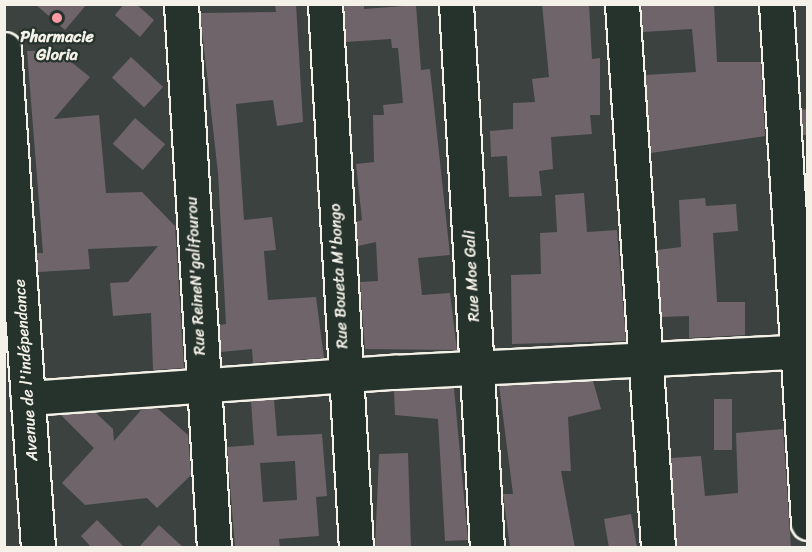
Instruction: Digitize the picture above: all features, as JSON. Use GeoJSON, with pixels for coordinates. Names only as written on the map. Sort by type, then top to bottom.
{"type":"FeatureCollection","features":[{"type":"Feature","properties":{"kind":"street","name":"Rue ReineN'galifourou"},"geometry":{"type":"LineString","coordinates":[[181,4],[214,548]]}},
{"type":"Feature","properties":{"kind":"street","name":"Rue Boueta M'bongo"},"geometry":{"type":"LineString","coordinates":[[325,4],[344,379],[356,548]]}},
{"type":"Feature","properties":{"kind":"street","name":"Rue Moe Gali"},"geometry":{"type":"LineString","coordinates":[[456,4],[487,548]]}},
{"type":"Feature","properties":{"kind":"street"},"geometry":{"type":"LineString","coordinates":[[622,4],[658,548]]}},
{"type":"Feature","properties":{"kind":"street"},"geometry":{"type":"LineString","coordinates":[[776,4],[801,352],[807,523]]}},
{"type":"Feature","properties":{"kind":"street","name":"Avenue de l'indépendance"},"geometry":{"type":"LineString","coordinates":[[4,49],[38,548]]}},
{"type":"Feature","properties":{"kind":"street"},"geometry":{"type":"LineString","coordinates":[[28,398],[344,379],[477,368],[801,352]]}},
{"type":"Feature","properties":{"kind":"building"},"geometry":{"type":"Polygon","coordinates":[[[35,4],[87,4],[65,30],[35,4]]]}},
{"type":"Feature","properties":{"kind":"building"},"geometry":{"type":"Polygon","coordinates":[[[124,4],[136,4],[154,20],[140,37],[115,15],[124,4]]]}},
{"type":"Feature","properties":{"kind":"building"},"geometry":{"type":"Polygon","coordinates":[[[275,4],[296,4],[303,122],[277,126],[273,100],[236,104],[244,220],[272,217],[276,250],[264,251],[268,300],[316,297],[324,358],[253,363],[252,349],[221,352],[219,325],[226,324],[218,173],[200,13],[276,12],[275,4]]]}},
{"type":"Feature","properties":{"kind":"building"},"geometry":{"type":"Polygon","coordinates":[[[344,4],[364,4],[364,9],[416,5],[421,70],[430,69],[450,255],[418,258],[422,295],[450,293],[457,350],[365,349],[360,282],[378,281],[376,242],[358,246],[356,222],[362,220],[356,164],[374,162],[373,115],[384,115],[383,105],[403,103],[398,48],[392,48],[391,39],[346,42],[344,4]]]}},
{"type":"Feature","properties":{"kind":"building"},"geometry":{"type":"Polygon","coordinates":[[[542,4],[589,4],[592,59],[600,58],[600,115],[590,115],[592,134],[551,137],[553,169],[539,171],[542,196],[509,197],[507,156],[491,157],[490,131],[513,129],[513,103],[535,102],[532,79],[549,77],[542,4]]]}},
{"type":"Feature","properties":{"kind":"building"},"geometry":{"type":"Polygon","coordinates":[[[641,4],[714,4],[717,62],[761,62],[765,136],[651,153],[645,75],[696,72],[692,29],[643,32],[641,4]]]}},
{"type":"Feature","properties":{"kind":"building"},"geometry":{"type":"Polygon","coordinates":[[[56,50],[90,77],[54,119],[99,115],[106,193],[142,192],[175,226],[184,368],[153,370],[151,313],[113,316],[110,283],[128,282],[158,246],[88,249],[90,269],[38,272],[37,253],[43,253],[27,51],[56,50]]]}},
{"type":"Feature","properties":{"kind":"building"},"geometry":{"type":"Polygon","coordinates":[[[131,57],[163,87],[144,107],[112,77],[131,57]]]}},
{"type":"Feature","properties":{"kind":"building"},"geometry":{"type":"Polygon","coordinates":[[[807,109],[807,135],[803,135],[801,110],[807,109]]]}},
{"type":"Feature","properties":{"kind":"building"},"geometry":{"type":"Polygon","coordinates":[[[135,118],[165,144],[143,170],[113,144],[135,118]]]}},
{"type":"Feature","properties":{"kind":"building"},"geometry":{"type":"Polygon","coordinates":[[[584,193],[587,232],[617,230],[626,341],[512,344],[511,275],[541,274],[540,233],[557,232],[555,195],[584,193]]]}},
{"type":"Feature","properties":{"kind":"building"},"geometry":{"type":"Polygon","coordinates":[[[705,198],[706,206],[736,204],[738,231],[713,233],[717,302],[745,302],[745,335],[689,338],[689,316],[661,317],[657,250],[681,247],[679,200],[705,198]]]}},
{"type":"Feature","properties":{"kind":"building"},"geometry":{"type":"Polygon","coordinates":[[[593,381],[601,409],[568,417],[571,471],[561,471],[575,548],[510,548],[503,494],[513,494],[499,385],[593,381]]]}},
{"type":"Feature","properties":{"kind":"building"},"geometry":{"type":"Polygon","coordinates":[[[454,388],[468,540],[445,541],[438,419],[395,415],[394,391],[454,388]]]}},
{"type":"Feature","properties":{"kind":"building"},"geometry":{"type":"Polygon","coordinates":[[[274,399],[277,436],[322,434],[327,496],[316,497],[319,536],[279,539],[280,548],[235,548],[227,447],[254,445],[251,401],[274,399]],[[295,461],[260,463],[263,502],[297,500],[295,461]]]}},
{"type":"Feature","properties":{"kind":"building"},"geometry":{"type":"Polygon","coordinates":[[[714,399],[732,399],[732,450],[714,450],[714,399]]]}},
{"type":"Feature","properties":{"kind":"building"},"geometry":{"type":"Polygon","coordinates":[[[157,408],[188,435],[191,475],[157,508],[147,498],[85,505],[62,483],[94,448],[60,414],[95,412],[113,429],[114,441],[142,409],[157,408]]]}},
{"type":"Feature","properties":{"kind":"building"},"geometry":{"type":"Polygon","coordinates":[[[783,429],[791,548],[677,548],[671,458],[701,456],[705,496],[738,493],[736,433],[783,429]]]}},
{"type":"Feature","properties":{"kind":"building"},"geometry":{"type":"Polygon","coordinates":[[[408,453],[411,548],[375,548],[379,454],[408,453]]]}},
{"type":"Feature","properties":{"kind":"building"},"geometry":{"type":"Polygon","coordinates":[[[631,514],[637,548],[609,548],[604,519],[631,514]]]}},
{"type":"Feature","properties":{"kind":"building"},"geometry":{"type":"Polygon","coordinates":[[[97,520],[125,548],[92,548],[81,536],[97,520]]]}},
{"type":"Feature","properties":{"kind":"building"},"geometry":{"type":"Polygon","coordinates":[[[159,525],[184,548],[138,548],[159,525]]]}},
{"type":"Feature","properties":{"kind":"place","name":"Pharmacie Gloria"},"geometry":{"type":"Point","coordinates":[57,18]}}]}
